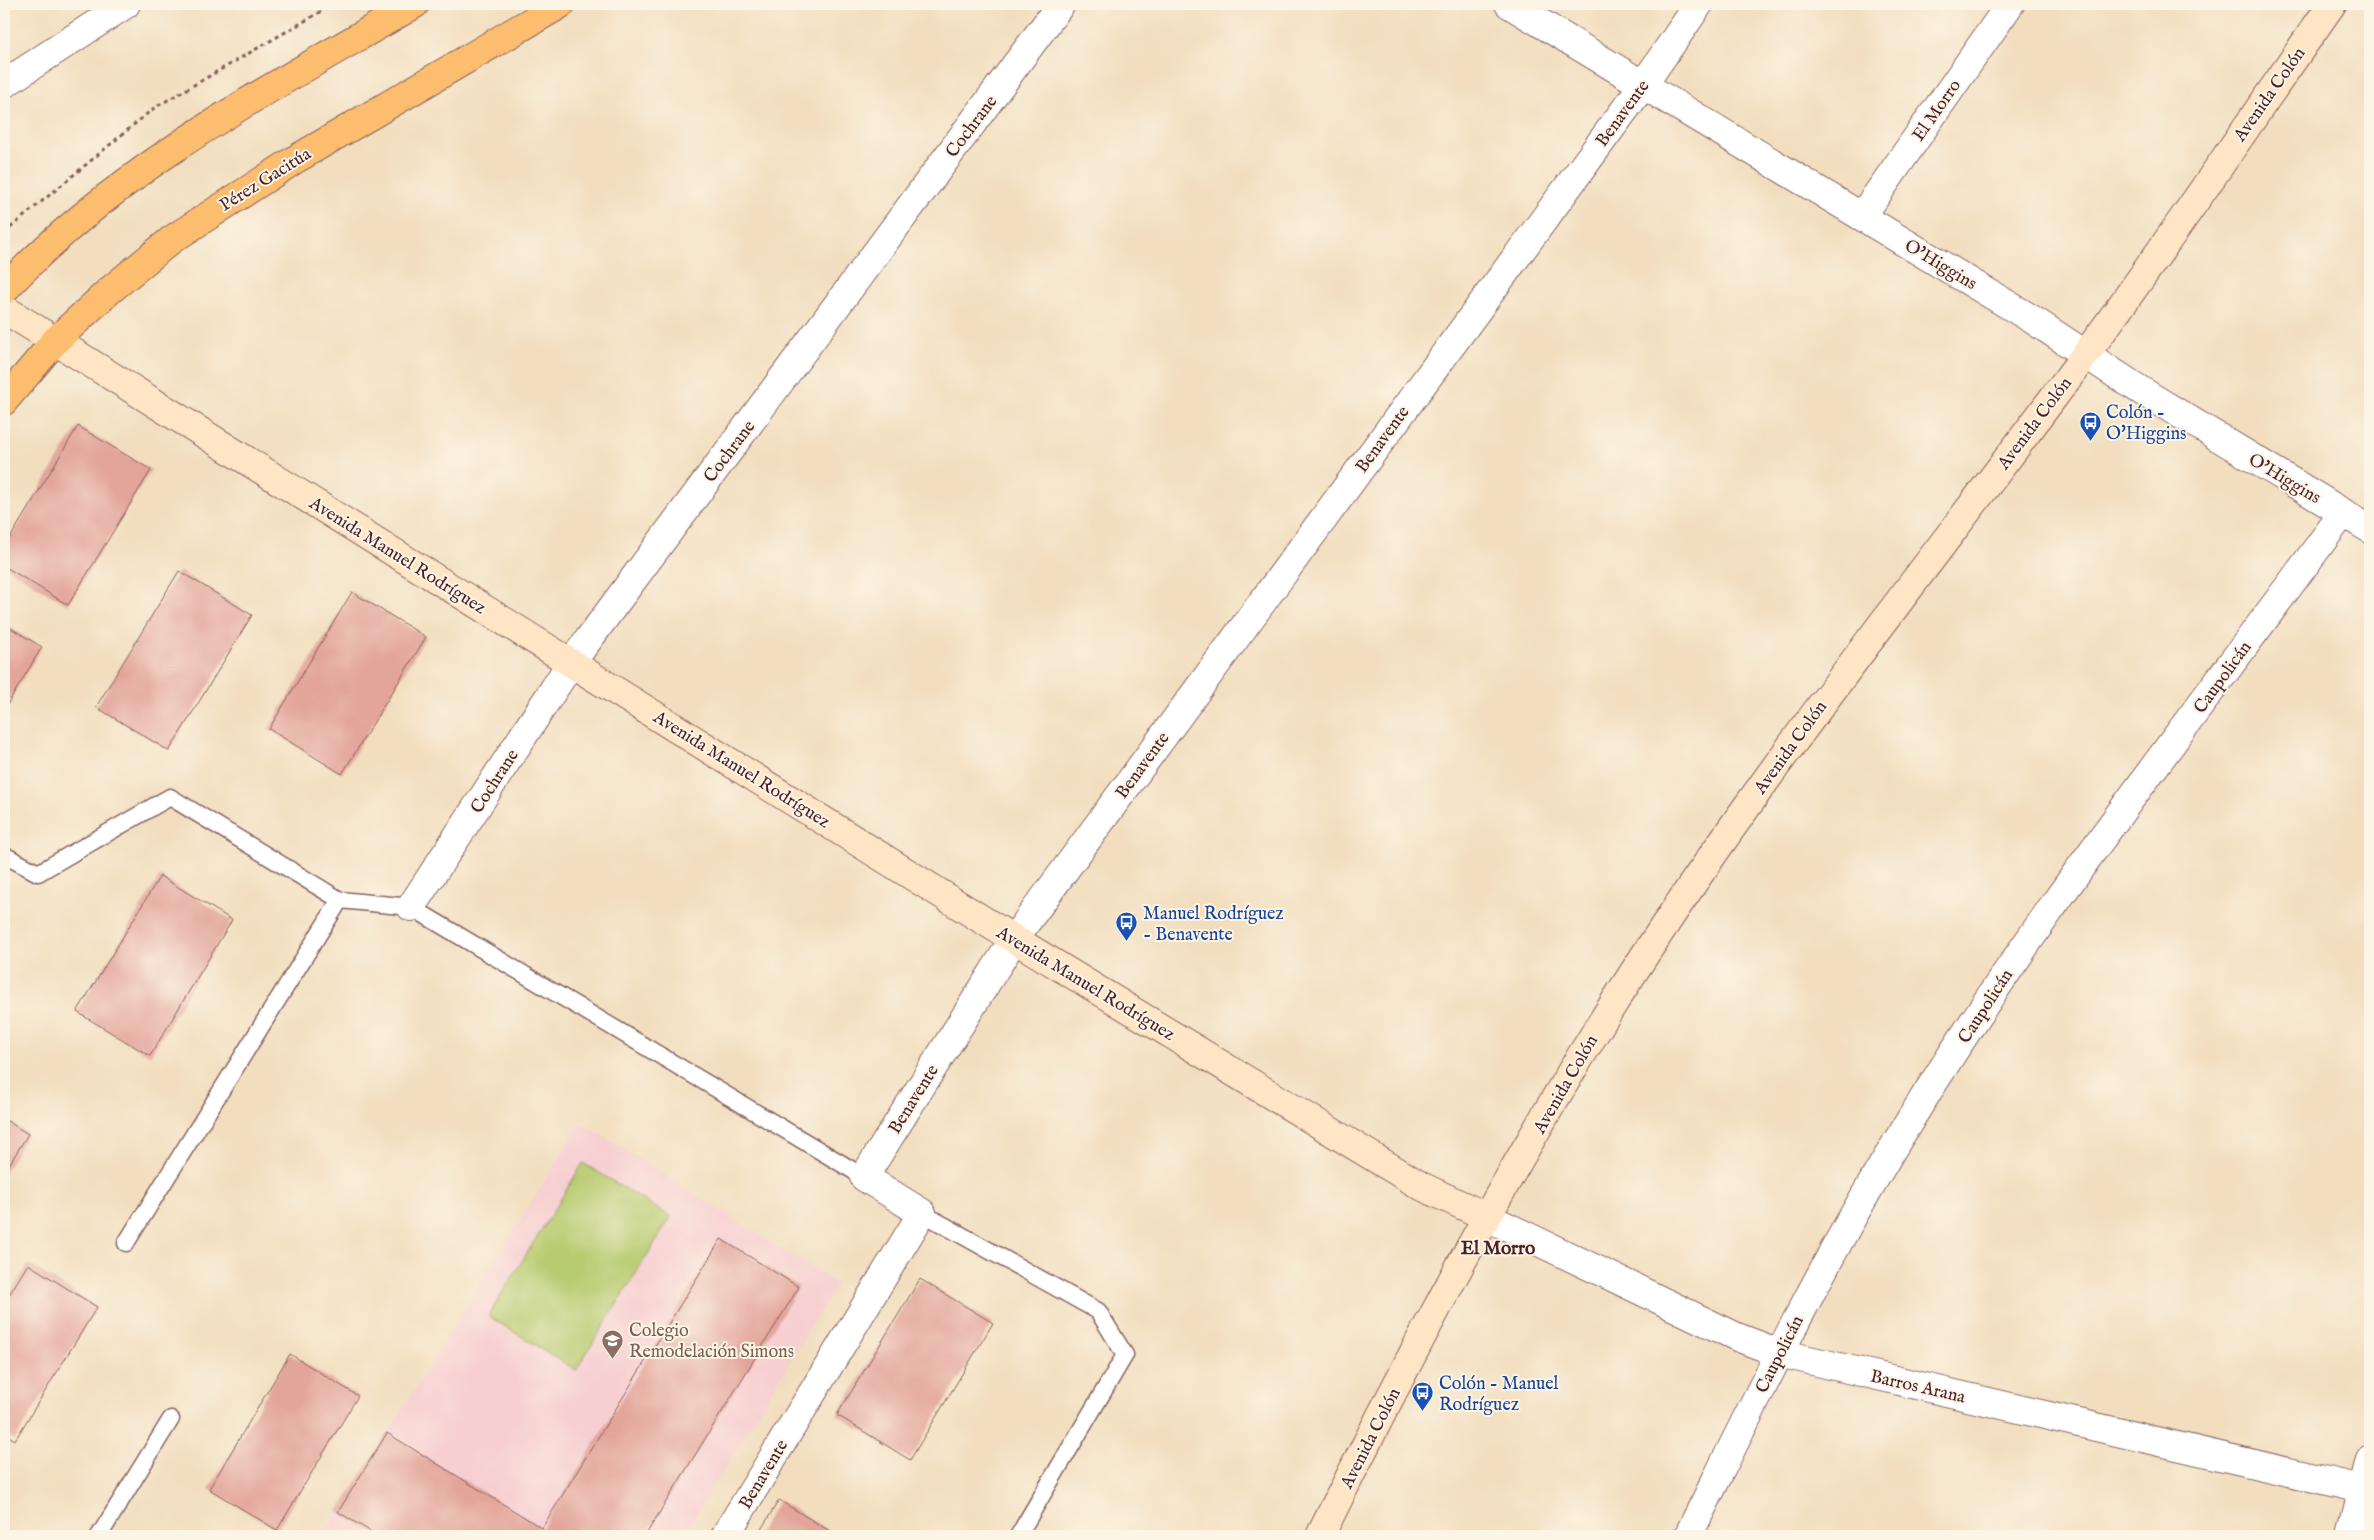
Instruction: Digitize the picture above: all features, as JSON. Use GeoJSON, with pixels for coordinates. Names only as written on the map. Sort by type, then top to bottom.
{"type":"FeatureCollection","features":[{"type":"Feature","properties":{"kind":"main road"},"geometry":{"type":"LineString","coordinates":[[4,290],[36,255],[74,222],[168,152],[245,103],[415,4]]}},
{"type":"Feature","properties":{"kind":"main road","name":"Pérez Gacitúa"},"geometry":{"type":"LineString","coordinates":[[4,401],[56,340],[140,265],[224,204],[296,159],[561,4]]}},
{"type":"Feature","properties":{"kind":"main road","name":"Avenida Colón"},"geometry":{"type":"LineString","coordinates":[[1320,1536],[1418,1345],[1487,1217],[1594,1034],[1691,886],[1796,737],[2086,355],[2332,4]]}},
{"type":"Feature","properties":{"kind":"main road","name":"Avenida Manuel Rodríguez"},"geometry":{"type":"LineString","coordinates":[[4,309],[1014,940],[1421,1186],[1487,1217]]}},
{"type":"Feature","properties":{"kind":"street"},"geometry":{"type":"LineString","coordinates":[[4,84],[126,4]]}},
{"type":"Feature","properties":{"kind":"street","name":"Cochrane"},"geometry":{"type":"LineString","coordinates":[[411,908],[571,663],[1061,4]]}},
{"type":"Feature","properties":{"kind":"street","name":"O'Higgins"},"geometry":{"type":"LineString","coordinates":[[1509,4],[2030,318],[2086,355],[2370,529]]}},
{"type":"Feature","properties":{"kind":"street","name":"Benavente"},"geometry":{"type":"LineString","coordinates":[[864,1177],[1014,940],[1643,85],[1699,4]]}},
{"type":"Feature","properties":{"kind":"street","name":"El Morro"},"geometry":{"type":"LineString","coordinates":[[1862,216],[2010,4]]}},
{"type":"Feature","properties":{"kind":"street","name":"Caupolicán"},"geometry":{"type":"LineString","coordinates":[[1688,1536],[1779,1353],[1878,1172],[1983,1007],[2033,933],[2343,513]]}},
{"type":"Feature","properties":{"kind":"street"},"geometry":{"type":"LineString","coordinates":[[864,1177],[922,1213]]}},
{"type":"Feature","properties":{"kind":"street","name":"Benavente"},"geometry":{"type":"LineString","coordinates":[[725,1536],[922,1213]]}},
{"type":"Feature","properties":{"kind":"street","name":"Barros Arana"},"geometry":{"type":"LineString","coordinates":[[1487,1217],[1737,1337],[1779,1353],[2367,1490]]}},
{"type":"Feature","properties":{"kind":"street"},"geometry":{"type":"LineString","coordinates":[[2351,1536],[2367,1490],[2370,1459]]}},
{"type":"Feature","properties":{"kind":"lane"},"geometry":{"type":"LineString","coordinates":[[4,855],[38,873],[170,797],[340,900],[411,908],[864,1177]]}},
{"type":"Feature","properties":{"kind":"lane"},"geometry":{"type":"LineString","coordinates":[[126,1243],[340,900]]}},
{"type":"Feature","properties":{"kind":"lane"},"geometry":{"type":"LineString","coordinates":[[922,1213],[1098,1311],[1125,1355],[1018,1536]]}},
{"type":"Feature","properties":{"kind":"lane"},"geometry":{"type":"LineString","coordinates":[[99,1536],[171,1419]]}},
{"type":"Feature","properties":{"kind":"path"},"geometry":{"type":"LineString","coordinates":[[4,233],[154,108],[334,4]]}},
{"type":"Feature","properties":{"kind":"shaded area","name":"Colegio Remodelación Simons"},"geometry":{"type":"Polygon","coordinates":[[[581,1122],[837,1284],[683,1536],[335,1536],[327,1531],[581,1122]]]}},
{"type":"Feature","properties":{"kind":"green space"},"geometry":{"type":"Polygon","coordinates":[[[583,1163],[671,1217],[576,1370],[488,1316],[583,1163]]]}},
{"type":"Feature","properties":{"kind":"building"},"geometry":{"type":"Polygon","coordinates":[[[78,426],[151,470],[68,605],[4,566],[4,548],[78,426]]]}},
{"type":"Feature","properties":{"kind":"building"},"geometry":{"type":"Polygon","coordinates":[[[179,571],[252,615],[169,751],[96,707],[179,571]]]}},
{"type":"Feature","properties":{"kind":"building"},"geometry":{"type":"Polygon","coordinates":[[[352,592],[426,637],[342,774],[269,729],[352,592]]]}},
{"type":"Feature","properties":{"kind":"building"},"geometry":{"type":"Polygon","coordinates":[[[4,624],[42,647],[4,710],[4,624]]]}},
{"type":"Feature","properties":{"kind":"building"},"geometry":{"type":"Polygon","coordinates":[[[160,876],[232,920],[150,1056],[77,1012],[160,876]]]}},
{"type":"Feature","properties":{"kind":"building"},"geometry":{"type":"Polygon","coordinates":[[[4,1119],[28,1134],[4,1173],[4,1119]]]}},
{"type":"Feature","properties":{"kind":"building"},"geometry":{"type":"Polygon","coordinates":[[[721,1239],[799,1287],[645,1536],[378,1536],[338,1512],[387,1433],[542,1528],[721,1239]]]}},
{"type":"Feature","properties":{"kind":"building"},"geometry":{"type":"Polygon","coordinates":[[[28,1264],[97,1307],[15,1440],[4,1433],[4,1303],[28,1264]]]}},
{"type":"Feature","properties":{"kind":"building"},"geometry":{"type":"Polygon","coordinates":[[[920,1279],[993,1323],[910,1460],[837,1415],[920,1279]]]}},
{"type":"Feature","properties":{"kind":"building"},"geometry":{"type":"Polygon","coordinates":[[[290,1354],[358,1396],[277,1530],[209,1489],[290,1354]]]}},
{"type":"Feature","properties":{"kind":"building"},"geometry":{"type":"Polygon","coordinates":[[[779,1500],[838,1536],[757,1536],[779,1500]]]}},
{"type":"Feature","properties":{"kind":"place","name":"Colón - O'Higgins"},"geometry":{"type":"Point","coordinates":[2090,441]}},
{"type":"Feature","properties":{"kind":"place","name":"Manuel Rodríguez - Benavente"},"geometry":{"type":"Point","coordinates":[1127,942]}},
{"type":"Feature","properties":{"kind":"place","name":"Colegio Remodelación Simons"},"geometry":{"type":"Point","coordinates":[613,1359]}},
{"type":"Feature","properties":{"kind":"place","name":"Colón - Manuel Rodríguez"},"geometry":{"type":"Point","coordinates":[1423,1412]}},
{"type":"Feature","properties":{"kind":"district","name":"El Morro"},"geometry":{"type":"Point","coordinates":[1498,1247]}}]}
